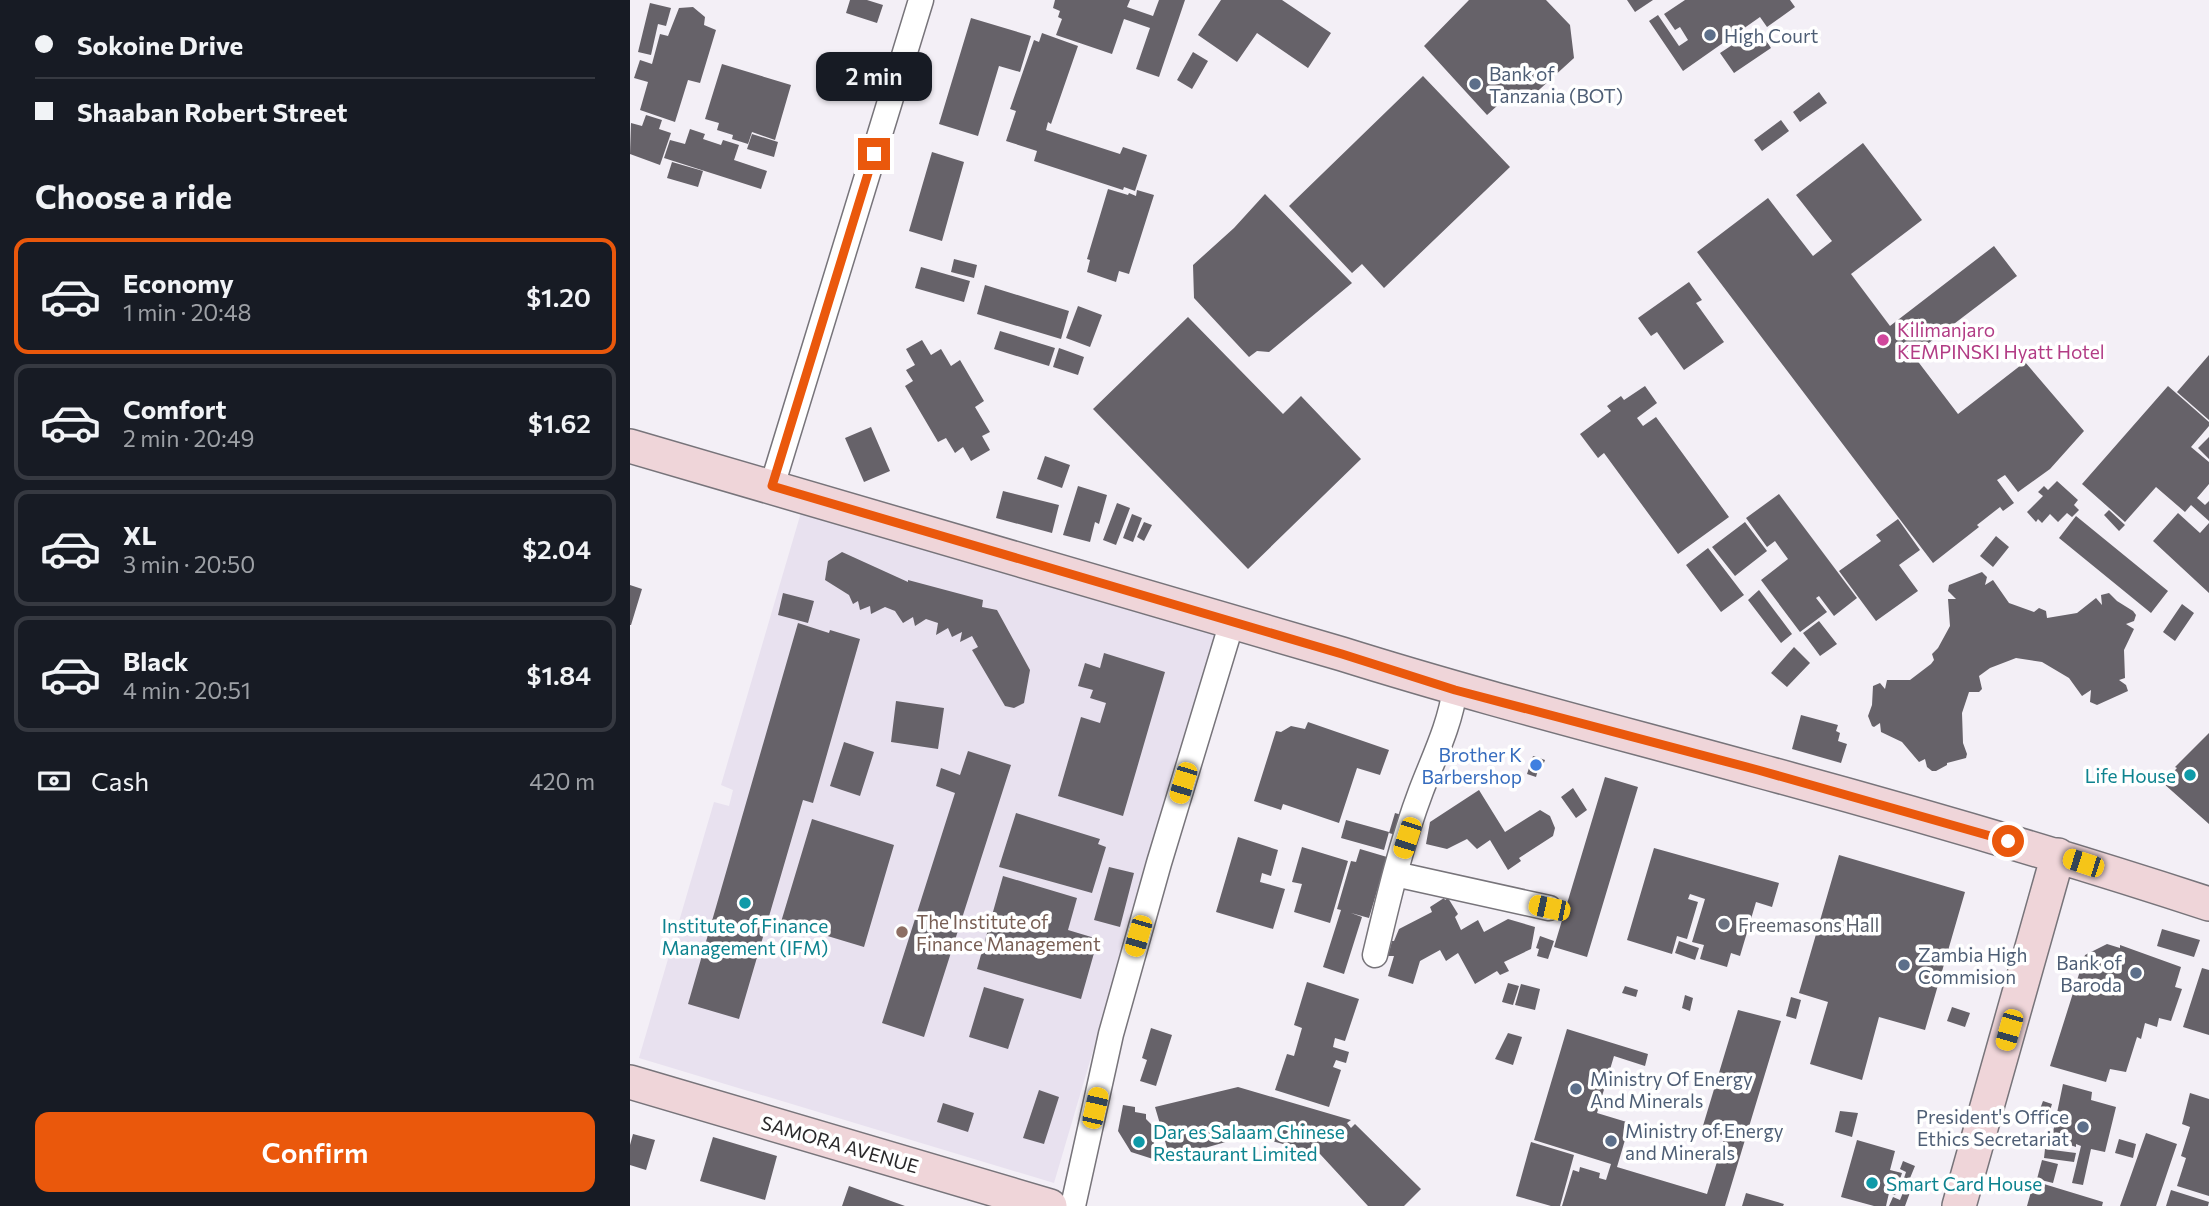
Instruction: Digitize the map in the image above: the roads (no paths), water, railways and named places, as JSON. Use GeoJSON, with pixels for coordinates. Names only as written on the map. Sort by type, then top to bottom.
{"type":"FeatureCollection","features":[{"type":"Feature","properties":{"kind":"street"},"geometry":{"type":"LineString","coordinates":[[772,486],[921,0]]}},
{"type":"Feature","properties":{"kind":"street"},"geometry":{"type":"LineString","coordinates":[[630,446],[1342,654],[1455,690],[1758,770],[2058,855],[2209,904]]}},
{"type":"Feature","properties":{"kind":"street"},"geometry":{"type":"LineString","coordinates":[[1073,1206],[1111,1034],[1158,863],[1232,622]]}},
{"type":"Feature","properties":{"kind":"street"},"geometry":{"type":"LineString","coordinates":[[1375,956],[1395,874],[1421,790],[1453,707],[1455,690]]}},
{"type":"Feature","properties":{"kind":"street"},"geometry":{"type":"LineString","coordinates":[[1959,1206],[2058,855]]}},
{"type":"Feature","properties":{"kind":"street"},"geometry":{"type":"LineString","coordinates":[[1395,874],[1549,908]]}},
{"type":"Feature","properties":{"kind":"street","name":"SAMORA AVENUE"},"geometry":{"type":"LineString","coordinates":[[630,1082],[1050,1206]]}},
{"type":"Feature","properties":{"kind":"place","name":"High Court"},"geometry":{"type":"Point","coordinates":[1710,35]}},
{"type":"Feature","properties":{"kind":"place","name":"Bank of Tanzania (BOT)"},"geometry":{"type":"Point","coordinates":[1475,84]}},
{"type":"Feature","properties":{"kind":"place","name":"Kilimanjaro KEMPINSKI Hyatt Hotel"},"geometry":{"type":"Point","coordinates":[1883,340]}},
{"type":"Feature","properties":{"kind":"place","name":"Brother K Barbershop"},"geometry":{"type":"Point","coordinates":[1536,765]}},
{"type":"Feature","properties":{"kind":"place","name":"Life House"},"geometry":{"type":"Point","coordinates":[2190,775]}},
{"type":"Feature","properties":{"kind":"place","name":"Institute of Finance Management (IFM)"},"geometry":{"type":"Point","coordinates":[745,903]}},
{"type":"Feature","properties":{"kind":"place","name":"Freemasons Hall"},"geometry":{"type":"Point","coordinates":[1724,924]}},
{"type":"Feature","properties":{"kind":"place","name":"The Institute of Finance Management"},"geometry":{"type":"Point","coordinates":[902,932]}},
{"type":"Feature","properties":{"kind":"place","name":"Zambia High Commision"},"geometry":{"type":"Point","coordinates":[1904,965]}},
{"type":"Feature","properties":{"kind":"place","name":"Bank of Baroda"},"geometry":{"type":"Point","coordinates":[2136,973]}},
{"type":"Feature","properties":{"kind":"place","name":"Ministry Of Energy And Minerals"},"geometry":{"type":"Point","coordinates":[1576,1089]}},
{"type":"Feature","properties":{"kind":"place","name":"President's Office Ethics Secretariat"},"geometry":{"type":"Point","coordinates":[2083,1127]}},
{"type":"Feature","properties":{"kind":"place","name":"Ministry of Energy and Minerals"},"geometry":{"type":"Point","coordinates":[1611,1141]}},
{"type":"Feature","properties":{"kind":"place","name":"Dar es Salaam Chinese Restaurant Limited"},"geometry":{"type":"Point","coordinates":[1139,1142]}},
{"type":"Feature","properties":{"kind":"place","name":"Smart Card House"},"geometry":{"type":"Point","coordinates":[1872,1183]}}]}
